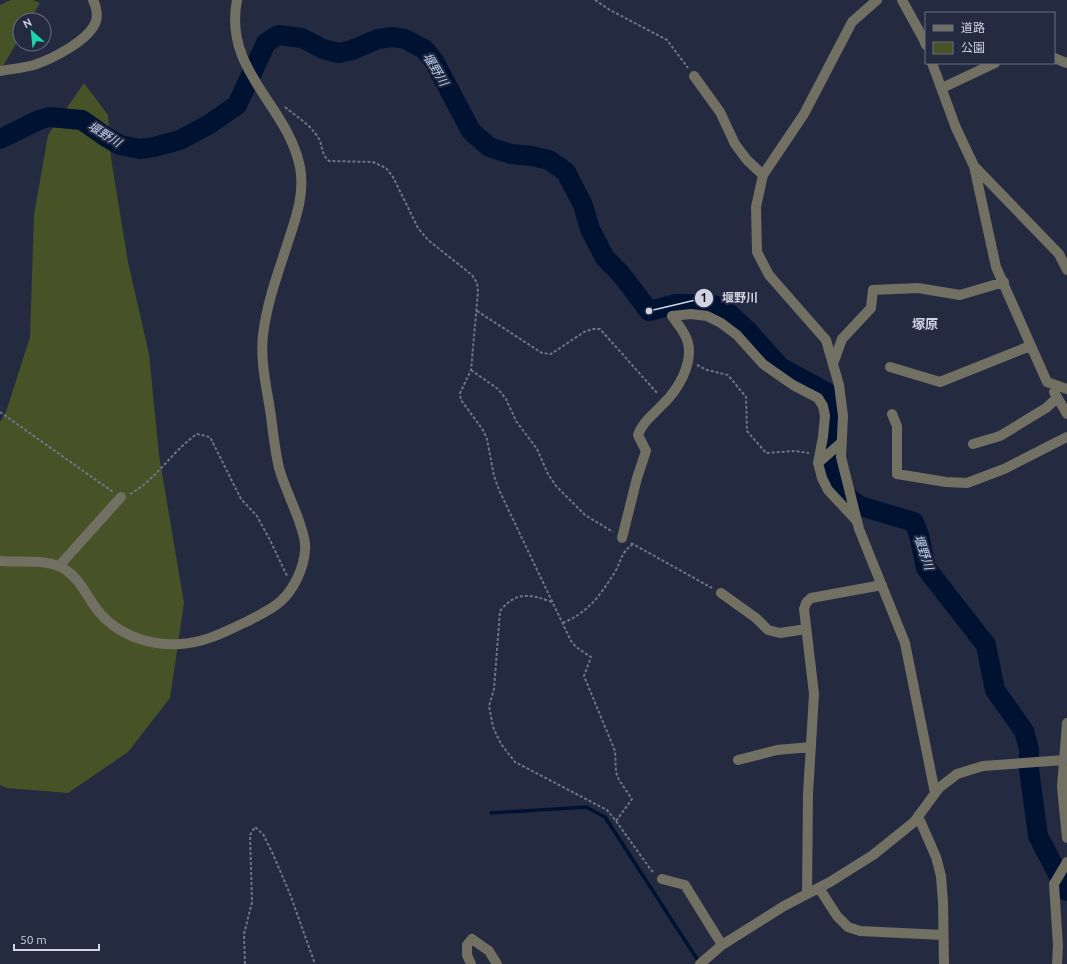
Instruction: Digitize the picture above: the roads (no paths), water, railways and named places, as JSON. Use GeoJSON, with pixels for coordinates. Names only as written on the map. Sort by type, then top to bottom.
{"type":"FeatureCollection","features":[{"type":"Feature","properties":{"kind":"street"},"geometry":{"type":"LineString","coordinates":[[0,71],[33,65],[55,56],[89,33],[96,21],[96,6],[93,0]]}},
{"type":"Feature","properties":{"kind":"street"},"geometry":{"type":"LineString","coordinates":[[0,561],[43,563],[59,566],[68,572],[81,585],[103,618],[122,632],[143,640],[160,644],[196,642],[214,637],[266,612],[282,600],[293,585],[302,568],[306,548],[301,527],[285,488],[278,464],[263,366],[263,337],[268,304],[300,206],[300,167],[293,146],[282,123],[256,83],[243,60],[237,44],[235,10],[238,0]]}},
{"type":"Feature","properties":{"kind":"street"},"geometry":{"type":"LineString","coordinates":[[877,0],[852,22],[804,114],[763,175],[756,207],[757,252],[770,275],[826,340],[839,385],[843,416],[840,444],[841,457],[859,529],[905,643],[935,793]]}},
{"type":"Feature","properties":{"kind":"street"},"geometry":{"type":"LineString","coordinates":[[902,0],[925,43]]}},
{"type":"Feature","properties":{"kind":"street"},"geometry":{"type":"LineString","coordinates":[[1055,58],[1067,63]]}},
{"type":"Feature","properties":{"kind":"street"},"geometry":{"type":"LineString","coordinates":[[932,64],[956,128],[974,166],[996,267],[1004,282],[1030,346],[1047,382],[1067,414]]}},
{"type":"Feature","properties":{"kind":"street"},"geometry":{"type":"LineString","coordinates":[[942,88],[993,64]]}},
{"type":"Feature","properties":{"kind":"street"},"geometry":{"type":"LineString","coordinates":[[694,76],[720,112],[735,144],[747,160],[763,175]]}},
{"type":"Feature","properties":{"kind":"street"},"geometry":{"type":"LineString","coordinates":[[974,166],[1059,254],[1067,270]]}},
{"type":"Feature","properties":{"kind":"street"},"geometry":{"type":"LineString","coordinates":[[833,364],[842,339],[871,308],[873,290],[918,288],[960,294],[1004,282]]}},
{"type":"Feature","properties":{"kind":"street"},"geometry":{"type":"LineString","coordinates":[[622,538],[637,478],[646,451],[638,435],[641,427],[666,402],[680,382],[688,361],[688,344],[684,333],[672,316],[691,314],[707,316],[721,323],[738,335],[763,364],[793,385],[818,398],[823,406],[825,416],[819,459],[822,478],[828,490],[856,518]]}},
{"type":"Feature","properties":{"kind":"street"},"geometry":{"type":"LineString","coordinates":[[890,367],[940,382],[1030,346]]}},
{"type":"Feature","properties":{"kind":"street"},"geometry":{"type":"LineString","coordinates":[[1047,382],[1067,389]]}},
{"type":"Feature","properties":{"kind":"street"},"geometry":{"type":"LineString","coordinates":[[973,444],[1000,436],[1046,408],[1057,398]]}},
{"type":"Feature","properties":{"kind":"street"},"geometry":{"type":"LineString","coordinates":[[892,414],[897,426],[897,474],[946,482],[967,483],[1004,469],[1067,437]]}},
{"type":"Feature","properties":{"kind":"street"},"geometry":{"type":"LineString","coordinates":[[819,459],[840,444]]}},
{"type":"Feature","properties":{"kind":"street"},"geometry":{"type":"LineString","coordinates":[[59,566],[121,497]]}},
{"type":"Feature","properties":{"kind":"street"},"geometry":{"type":"LineString","coordinates":[[806,894],[808,794],[814,694],[804,609],[806,603],[811,598],[882,585]]}},
{"type":"Feature","properties":{"kind":"street"},"geometry":{"type":"LineString","coordinates":[[721,593],[756,618],[768,630],[780,633],[806,629]]}},
{"type":"Feature","properties":{"kind":"street"},"geometry":{"type":"LineString","coordinates":[[1067,723],[1062,786],[1067,838]]}},
{"type":"Feature","properties":{"kind":"street"},"geometry":{"type":"LineString","coordinates":[[738,760],[776,750],[811,747]]}},
{"type":"Feature","properties":{"kind":"street"},"geometry":{"type":"LineString","coordinates":[[700,964],[722,945],[784,906],[830,882],[873,855],[914,822],[939,788],[957,774],[983,766],[1064,760]]}},
{"type":"Feature","properties":{"kind":"street"},"geometry":{"type":"LineString","coordinates":[[918,816],[936,857],[941,876],[944,964]]}},
{"type":"Feature","properties":{"kind":"street"},"geometry":{"type":"LineString","coordinates":[[1057,964],[1058,946],[1054,884],[1067,862]]}},
{"type":"Feature","properties":{"kind":"street"},"geometry":{"type":"LineString","coordinates":[[662,879],[685,885],[722,945]]}},
{"type":"Feature","properties":{"kind":"street"},"geometry":{"type":"LineString","coordinates":[[819,888],[836,916],[848,927],[860,931],[944,935]]}},
{"type":"Feature","properties":{"kind":"street"},"geometry":{"type":"LineString","coordinates":[[471,964],[467,955],[467,945],[472,939],[489,951],[497,964]]}},
{"type":"Feature","properties":{"kind":"waterway","name":"堰野川"},"geometry":{"type":"LineString","coordinates":[[0,139],[39,120],[49,117],[82,120],[120,145],[140,149],[180,140],[208,125],[237,105],[266,43],[278,35],[302,38],[323,49],[339,53],[352,50],[378,39],[393,37],[405,39],[424,49],[434,61],[471,131],[489,147],[511,154],[532,156],[549,160],[566,172],[583,205],[590,229],[605,258],[621,274],[649,311],[676,304],[709,304],[722,307],[747,330],[780,367],[828,393],[833,410],[829,468],[840,492],[860,506],[914,522],[919,535],[926,568],[986,645],[995,690],[1024,731],[1029,749],[1029,769],[1038,836],[1067,891]]}},
{"type":"Feature","properties":{"kind":"waterway"},"geometry":{"type":"LineString","coordinates":[[491,813],[586,807],[605,817],[697,959]]}},
{"type":"Feature","properties":{"kind":"place","name":"堰野川"},"geometry":{"type":"Point","coordinates":[649,311]}},
{"type":"Feature","properties":{"kind":"district","name":"塚原"},"geometry":{"type":"Point","coordinates":[925,324]}}]}
